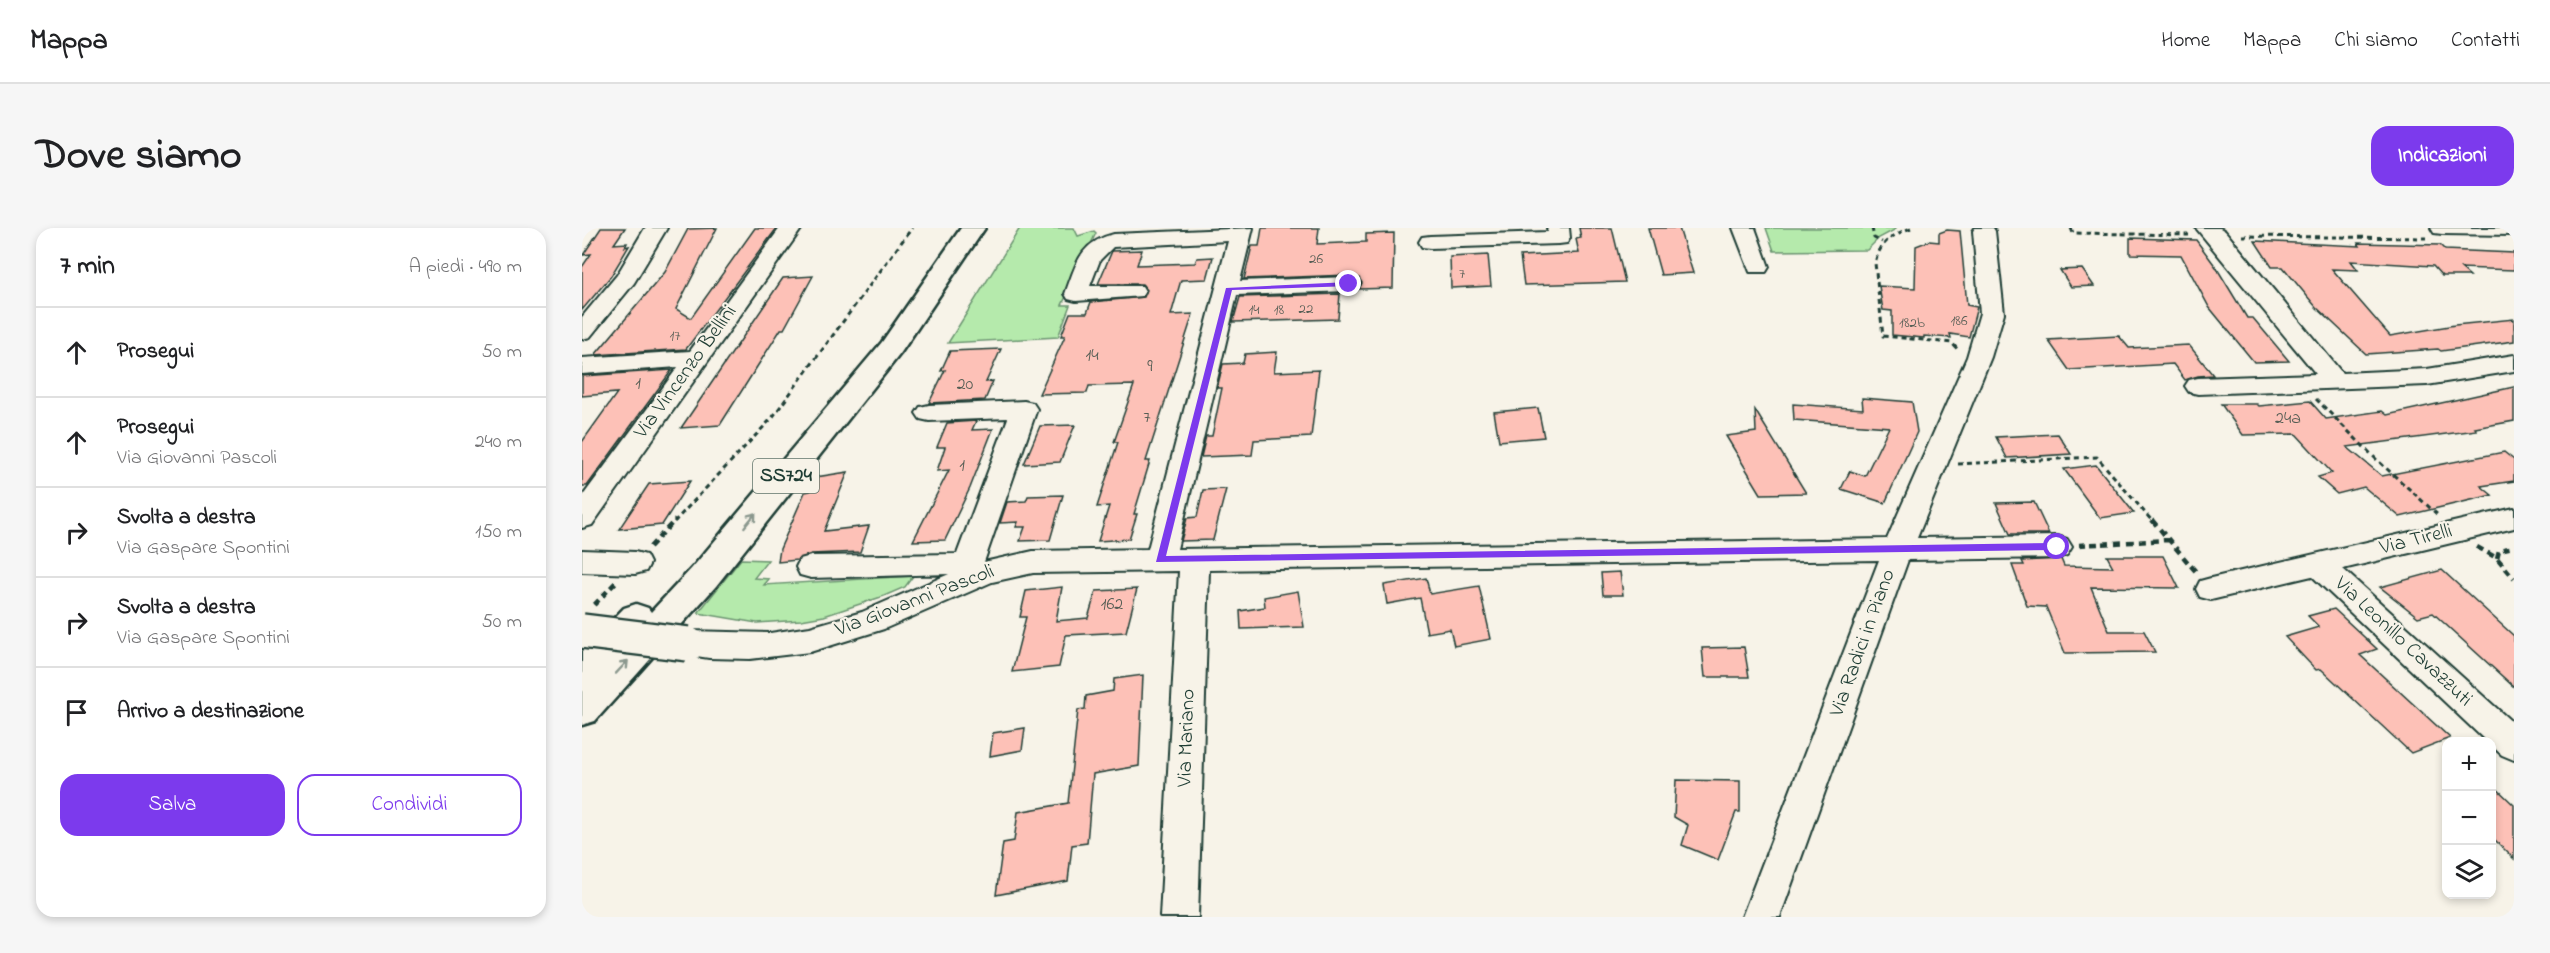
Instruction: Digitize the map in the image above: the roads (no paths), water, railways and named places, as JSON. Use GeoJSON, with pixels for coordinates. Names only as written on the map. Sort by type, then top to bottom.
{"type":"FeatureCollection","features":[{"type":"Feature","properties":{"kind":"highway"},"geometry":{"type":"LineString","coordinates":[[582,675],[673,578],[871,346],[954,228]]}},
{"type":"Feature","properties":{"kind":"highway","name":"SS724"},"geometry":{"type":"LineString","coordinates":[[582,710],[704,577],[891,348],[973,228]]}},
{"type":"Feature","properties":{"kind":"street"},"geometry":{"type":"LineString","coordinates":[[582,332],[626,278],[656,228]]}},
{"type":"Feature","properties":{"kind":"street","name":"Via Vincenzo Bellini"},"geometry":{"type":"LineString","coordinates":[[582,518],[791,228]]}},
{"type":"Feature","properties":{"kind":"street"},"geometry":{"type":"LineString","coordinates":[[1430,241],[1559,238],[1558,228]]}},
{"type":"Feature","properties":{"kind":"street"},"geometry":{"type":"LineString","coordinates":[[1744,228],[1758,267]]}},
{"type":"Feature","properties":{"kind":"street","name":"Via Radici in Piano"},"geometry":{"type":"LineString","coordinates":[[1761,917],[1898,548],[1979,357],[1992,313],[1987,229]]}},
{"type":"Feature","properties":{"kind":"street"},"geometry":{"type":"LineString","coordinates":[[2436,233],[2514,229]]}},
{"type":"Feature","properties":{"kind":"street"},"geometry":{"type":"LineString","coordinates":[[1134,291],[1076,294],[1094,250],[1109,240],[1241,231],[1229,288],[1160,560]]}},
{"type":"Feature","properties":{"kind":"street"},"geometry":{"type":"LineString","coordinates":[[2212,232],[2334,380]]}},
{"type":"Feature","properties":{"kind":"street"},"geometry":{"type":"LineString","coordinates":[[1229,288],[1349,284]]}},
{"type":"Feature","properties":{"kind":"street"},"geometry":{"type":"LineString","coordinates":[[582,366],[696,358]]}},
{"type":"Feature","properties":{"kind":"street"},"geometry":{"type":"LineString","coordinates":[[2198,386],[2427,377],[2514,363]]}},
{"type":"Feature","properties":{"kind":"street"},"geometry":{"type":"LineString","coordinates":[[811,567],[951,563],[972,571],[1024,409],[929,413]]}},
{"type":"Feature","properties":{"kind":"street","name":"Via Tirelli"},"geometry":{"type":"LineString","coordinates":[[2211,589],[2454,530],[2514,518]]}},
{"type":"Feature","properties":{"kind":"street","name":"Via Giovanni Pascoli"},"geometry":{"type":"LineString","coordinates":[[586,621],[688,644],[756,648],[826,636],[852,628],[972,571],[1033,562],[2057,547]]}},
{"type":"Feature","properties":{"kind":"street","name":"Via Mariano"},"geometry":{"type":"LineString","coordinates":[[1179,917],[1194,560]]}},
{"type":"Feature","properties":{"kind":"street"},"geometry":{"type":"LineString","coordinates":[[582,561],[635,563]]}},
{"type":"Feature","properties":{"kind":"street","name":"Via Leonillo Cavazzuti"},"geometry":{"type":"LineString","coordinates":[[2318,564],[2514,745]]}}]}
